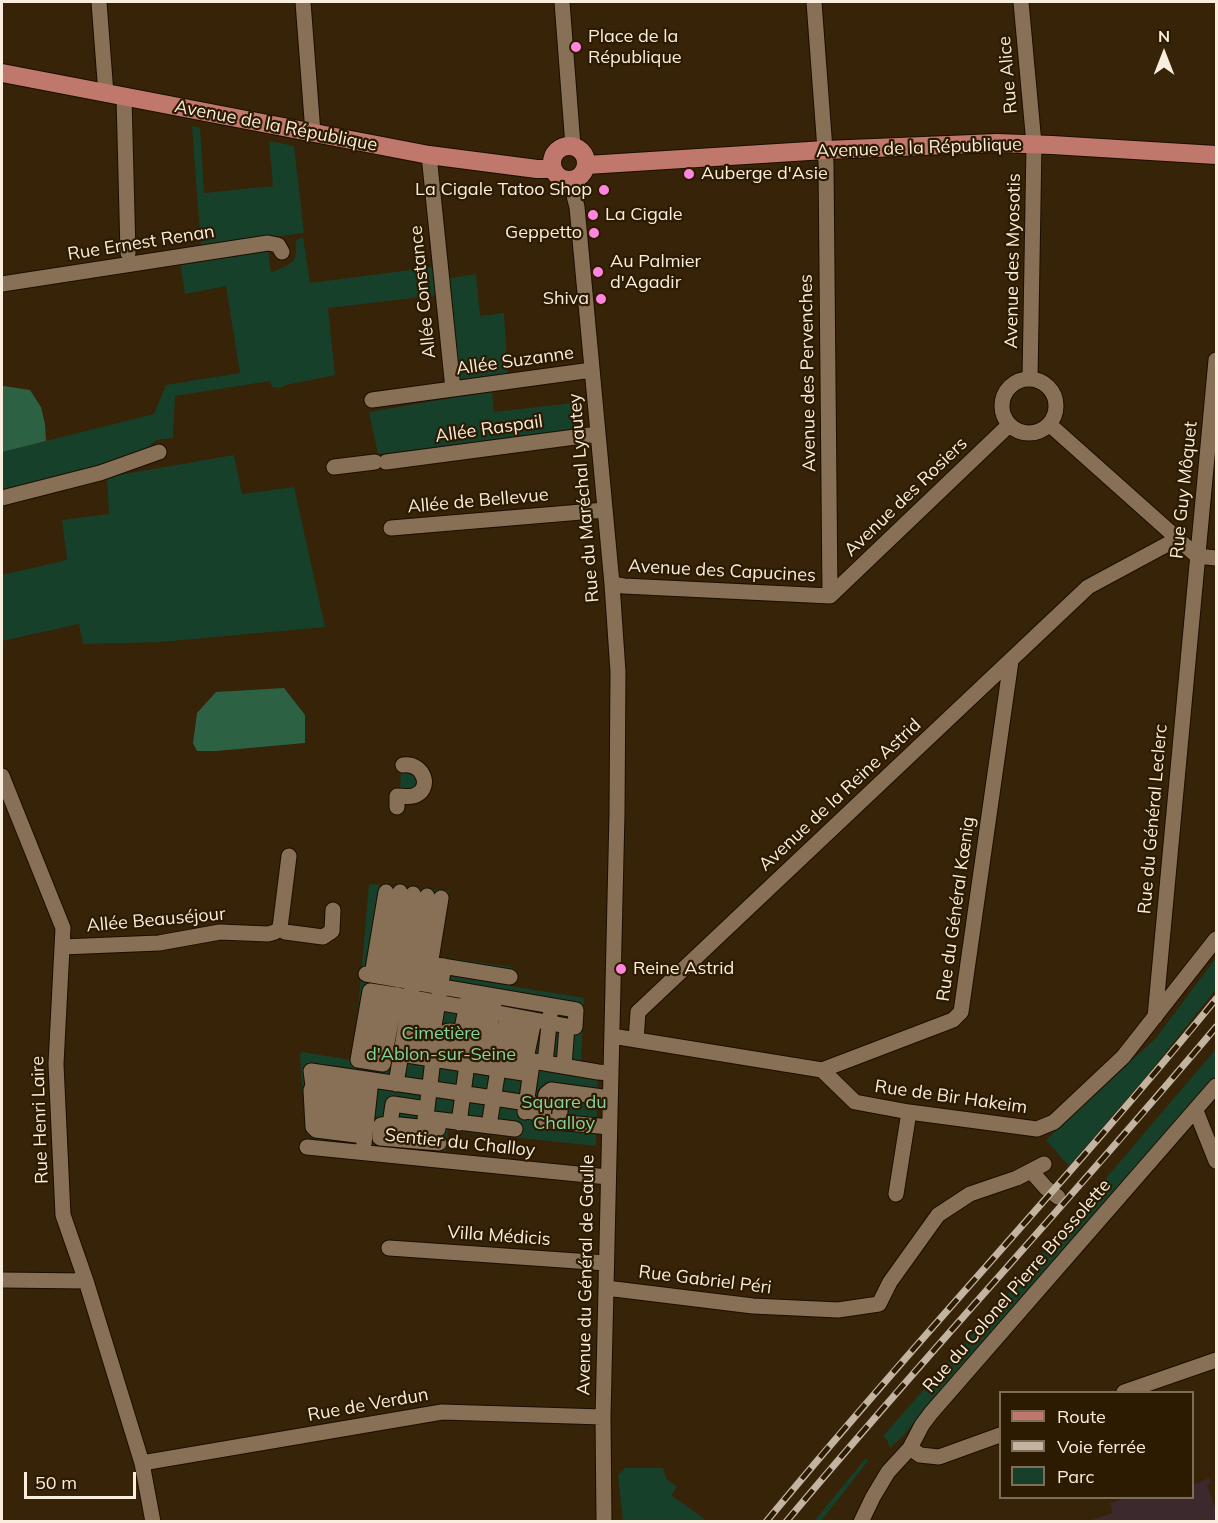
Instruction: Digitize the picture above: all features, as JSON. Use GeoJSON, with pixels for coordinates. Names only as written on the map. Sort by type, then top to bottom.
{"type":"FeatureCollection","features":[{"type":"Feature","properties":{"kind":"main road","name":"Avenue de la République"},"geometry":{"type":"LineString","coordinates":[[2,73],[429,154],[537,169],[553,169]]}},
{"type":"Feature","properties":{"kind":"main road","name":"Avenue de la République"},"geometry":{"type":"LineString","coordinates":[[586,165],[825,150],[997,144],[1034,144],[1216,155]]}},
{"type":"Feature","properties":{"kind":"main road"},"geometry":{"type":"LineString","coordinates":[[566,146],[573,146],[584,154],[586,165],[584,173],[578,178],[564,180],[556,175],[552,159],[556,151],[566,146]]}},
{"type":"Feature","properties":{"kind":"street"},"geometry":{"type":"LineString","coordinates":[[99,2],[106,93]]}},
{"type":"Feature","properties":{"kind":"street"},"geometry":{"type":"LineString","coordinates":[[303,2],[313,133]]}},
{"type":"Feature","properties":{"kind":"street"},"geometry":{"type":"LineString","coordinates":[[562,2],[573,146]]}},
{"type":"Feature","properties":{"kind":"street","name":"Avenue des Pervenches"},"geometry":{"type":"LineString","coordinates":[[814,2],[825,150],[830,596]]}},
{"type":"Feature","properties":{"kind":"street","name":"Rue Alice"},"geometry":{"type":"LineString","coordinates":[[1022,2],[1034,144]]}},
{"type":"Feature","properties":{"kind":"street"},"geometry":{"type":"LineString","coordinates":[[124,97],[128,253]]}},
{"type":"Feature","properties":{"kind":"street","name":"Avenue des Myosotis"},"geometry":{"type":"LineString","coordinates":[[1030,379],[1034,144]]}},
{"type":"Feature","properties":{"kind":"street","name":"Allée Constance"},"geometry":{"type":"LineString","coordinates":[[429,154],[453,389]]}},
{"type":"Feature","properties":{"kind":"street","name":"Rue du Maréchal Lyautey"},"geometry":{"type":"LineString","coordinates":[[570,180],[577,207],[612,584],[618,672],[617,813]]}},
{"type":"Feature","properties":{"kind":"street","name":"Rue Ernest Renan"},"geometry":{"type":"LineString","coordinates":[[2,284],[268,243],[278,245],[282,252]]}},
{"type":"Feature","properties":{"kind":"street","name":"Rue Guy Môquet"},"geometry":{"type":"LineString","coordinates":[[1191,624],[1216,360]]}},
{"type":"Feature","properties":{"kind":"street","name":"Allée Suzanne"},"geometry":{"type":"LineString","coordinates":[[372,400],[592,370]]}},
{"type":"Feature","properties":{"kind":"street"},"geometry":{"type":"LineString","coordinates":[[1030,379],[1048,386],[1054,394],[1056,406],[1055,415],[1049,424],[1041,431],[1029,433],[1019,432],[1009,425],[1004,417],[1002,406],[1003,396],[1010,386],[1017,381],[1030,379]]}},
{"type":"Feature","properties":{"kind":"street"},"geometry":{"type":"LineString","coordinates":[[1049,424],[1177,540],[1197,556],[1216,558]]}},
{"type":"Feature","properties":{"kind":"street","name":"Avenue des Rosiers"},"geometry":{"type":"LineString","coordinates":[[830,596],[1009,425]]}},
{"type":"Feature","properties":{"kind":"street","name":"Allée Raspail"},"geometry":{"type":"LineString","coordinates":[[334,467],[598,434]]}},
{"type":"Feature","properties":{"kind":"street"},"geometry":{"type":"LineString","coordinates":[[2,498],[100,473],[159,452]]}},
{"type":"Feature","properties":{"kind":"street","name":"Allée de Bellevue"},"geometry":{"type":"LineString","coordinates":[[391,528],[605,510]]}},
{"type":"Feature","properties":{"kind":"street","name":"Avenue de la Reine Astrid"},"geometry":{"type":"LineString","coordinates":[[636,1040],[638,1012],[1088,587],[1177,540]]}},
{"type":"Feature","properties":{"kind":"street","name":"Avenue des Capucines"},"geometry":{"type":"LineString","coordinates":[[612,584],[830,596]]}},
{"type":"Feature","properties":{"kind":"street","name":"Rue du Général Leclerc"},"geometry":{"type":"LineString","coordinates":[[1155,1018],[1191,624]]}},
{"type":"Feature","properties":{"kind":"street","name":"Rue du Général Kœnig"},"geometry":{"type":"LineString","coordinates":[[822,1070],[954,1020],[961,1012],[1011,661]]}},
{"type":"Feature","properties":{"kind":"street"},"geometry":{"type":"LineString","coordinates":[[397,807],[397,796],[414,796],[420,793],[424,782],[420,770],[415,766],[403,765]]}},
{"type":"Feature","properties":{"kind":"street","name":"Rue Henri Laire"},"geometry":{"type":"LineString","coordinates":[[2,776],[63,928],[56,1064],[63,1215],[86,1281],[142,1463],[153,1521]]}},
{"type":"Feature","properties":{"kind":"street","name":"Avenue du Général de Gaulle"},"geometry":{"type":"LineString","coordinates":[[604,1521],[611,1476],[603,1417],[617,813]]}},
{"type":"Feature","properties":{"kind":"street"},"geometry":{"type":"LineString","coordinates":[[289,856],[283,926],[323,936],[332,931],[333,910]]}},
{"type":"Feature","properties":{"kind":"street"},"geometry":{"type":"LineString","coordinates":[[403,922],[413,894]]}},
{"type":"Feature","properties":{"kind":"street"},"geometry":{"type":"LineString","coordinates":[[403,922],[413,894]]}},
{"type":"Feature","properties":{"kind":"street"},"geometry":{"type":"LineString","coordinates":[[403,922],[413,894]]}},
{"type":"Feature","properties":{"kind":"street"},"geometry":{"type":"LineString","coordinates":[[403,922],[437,962]]}},
{"type":"Feature","properties":{"kind":"street"},"geometry":{"type":"LineString","coordinates":[[403,922],[437,962]]}},
{"type":"Feature","properties":{"kind":"street"},"geometry":{"type":"LineString","coordinates":[[403,922],[437,962]]}},
{"type":"Feature","properties":{"kind":"street","name":"Allée Beauséjour"},"geometry":{"type":"LineString","coordinates":[[62,947],[159,943],[220,932],[268,934],[275,933],[283,926]]}},
{"type":"Feature","properties":{"kind":"street","name":"Rue de Bir Hakeim"},"geometry":{"type":"LineString","coordinates":[[822,1070],[855,1102],[909,1112],[1037,1129],[1054,1122],[1123,1057],[1216,939]]}},
{"type":"Feature","properties":{"kind":"street"},"geometry":{"type":"LineString","coordinates":[[431,985],[437,962]]}},
{"type":"Feature","properties":{"kind":"street"},"geometry":{"type":"LineString","coordinates":[[431,985],[437,962]]}},
{"type":"Feature","properties":{"kind":"street"},"geometry":{"type":"LineString","coordinates":[[431,985],[437,962]]}},
{"type":"Feature","properties":{"kind":"street"},"geometry":{"type":"LineString","coordinates":[[431,985],[437,962]]}},
{"type":"Feature","properties":{"kind":"street"},"geometry":{"type":"LineString","coordinates":[[431,985],[437,962]]}},
{"type":"Feature","properties":{"kind":"street"},"geometry":{"type":"LineString","coordinates":[[396,1084],[392,1042],[370,991],[575,1027],[576,1010],[431,985]]}},
{"type":"Feature","properties":{"kind":"street"},"geometry":{"type":"LineString","coordinates":[[431,985],[463,1007],[495,1055],[529,1114]]}},
{"type":"Feature","properties":{"kind":"street"},"geometry":{"type":"LineString","coordinates":[[431,985],[463,1007],[495,1055],[494,1098],[489,1126]]}},
{"type":"Feature","properties":{"kind":"street"},"geometry":{"type":"LineString","coordinates":[[431,985],[463,1007],[495,1055]]}},
{"type":"Feature","properties":{"kind":"street"},"geometry":{"type":"LineString","coordinates":[[431,985],[463,1007],[495,1055]]}},
{"type":"Feature","properties":{"kind":"street"},"geometry":{"type":"LineString","coordinates":[[369,1062],[392,1042],[463,1007],[533,1003]]}},
{"type":"Feature","properties":{"kind":"street"},"geometry":{"type":"LineString","coordinates":[[549,1023],[551,1006]]}},
{"type":"Feature","properties":{"kind":"street"},"geometry":{"type":"LineString","coordinates":[[392,1042],[463,1007]]}},
{"type":"Feature","properties":{"kind":"street"},"geometry":{"type":"LineString","coordinates":[[459,1123],[463,1093],[495,1055],[549,1023]]}},
{"type":"Feature","properties":{"kind":"street"},"geometry":{"type":"LineString","coordinates":[[564,1066],[567,1026]]}},
{"type":"Feature","properties":{"kind":"street"},"geometry":{"type":"LineString","coordinates":[[612,1036],[822,1070]]}},
{"type":"Feature","properties":{"kind":"street"},"geometry":{"type":"LineString","coordinates":[[392,1042],[433,1059],[495,1055],[610,1073]]}},
{"type":"Feature","properties":{"kind":"street"},"geometry":{"type":"LineString","coordinates":[[426,1114],[433,1059]]}},
{"type":"Feature","properties":{"kind":"street"},"geometry":{"type":"LineString","coordinates":[[367,1108],[311,1071],[313,1127],[316,1130],[367,1108],[396,1084],[494,1098],[529,1114],[543,1116],[546,1121],[609,1127]]}},
{"type":"Feature","properties":{"kind":"street","name":"Rue du Colonel Pierre Brossolette"},"geometry":{"type":"LineString","coordinates":[[861,1521],[888,1472],[910,1448],[931,1413],[1216,1086]]}},
{"type":"Feature","properties":{"kind":"street"},"geometry":{"type":"LineString","coordinates":[[440,1136],[391,1120],[426,1114],[459,1123],[489,1126],[529,1114],[551,1090],[610,1098]]}},
{"type":"Feature","properties":{"kind":"street"},"geometry":{"type":"LineString","coordinates":[[559,1122],[562,1092]]}},
{"type":"Feature","properties":{"kind":"street"},"geometry":{"type":"LineString","coordinates":[[312,1100],[367,1108]]}},
{"type":"Feature","properties":{"kind":"street"},"geometry":{"type":"LineString","coordinates":[[363,1153],[367,1108]]}},
{"type":"Feature","properties":{"kind":"street"},"geometry":{"type":"LineString","coordinates":[[1196,1111],[1216,1161]]}},
{"type":"Feature","properties":{"kind":"street"},"geometry":{"type":"LineString","coordinates":[[896,1194],[909,1112]]}},
{"type":"Feature","properties":{"kind":"street","name":"Sentier du Challoy"},"geometry":{"type":"LineString","coordinates":[[307,1148],[608,1177]]}},
{"type":"Feature","properties":{"kind":"street","name":"Rue Gabriel Péri"},"geometry":{"type":"LineString","coordinates":[[606,1288],[753,1306],[800,1309],[838,1310],[879,1304],[890,1282],[938,1215],[970,1194],[1017,1178],[1038,1167],[1046,1188],[1058,1197]]}},
{"type":"Feature","properties":{"kind":"street","name":"Villa Médicis"},"geometry":{"type":"LineString","coordinates":[[389,1248],[606,1263]]}},
{"type":"Feature","properties":{"kind":"street"},"geometry":{"type":"LineString","coordinates":[[2,1280],[86,1281]]}},
{"type":"Feature","properties":{"kind":"street"},"geometry":{"type":"LineString","coordinates":[[1127,1391],[1216,1360]]}},
{"type":"Feature","properties":{"kind":"street","name":"Rue de Verdun"},"geometry":{"type":"LineString","coordinates":[[142,1463],[442,1412],[603,1417]]}},
{"type":"Feature","properties":{"kind":"street"},"geometry":{"type":"LineString","coordinates":[[910,1448],[920,1455],[939,1456],[999,1435]]}},
{"type":"Feature","properties":{"kind":"shaded area"},"geometry":{"type":"Polygon","coordinates":[[[1209,1478],[1211,1483],[1207,1485],[1216,1511],[1216,1521],[1088,1521],[1113,1513],[1110,1503],[1123,1499],[1194,1499],[1194,1485],[1209,1478]]]}},
{"type":"Feature","properties":{"kind":"green space"},"geometry":{"type":"Polygon","coordinates":[[[192,126],[200,128],[204,193],[273,186],[269,141],[294,146],[304,233],[201,246],[192,126]]]}},
{"type":"Feature","properties":{"kind":"green space"},"geometry":{"type":"Polygon","coordinates":[[[303,237],[310,283],[434,267],[438,295],[328,308],[335,375],[280,388],[272,387],[270,381],[175,396],[173,438],[156,440],[131,460],[2,493],[2,452],[154,414],[166,385],[240,373],[226,286],[185,294],[180,262],[268,251],[271,273],[292,262],[296,255],[296,241],[303,237]]]}},
{"type":"Feature","properties":{"kind":"green space"},"geometry":{"type":"Polygon","coordinates":[[[476,274],[480,316],[504,313],[508,379],[460,385],[445,279],[476,274]]]}},
{"type":"Feature","properties":{"kind":"green space"},"geometry":{"type":"Polygon","coordinates":[[[2,387],[30,390],[41,407],[46,441],[2,452],[2,387]]]}},
{"type":"Feature","properties":{"kind":"green space"},"geometry":{"type":"Polygon","coordinates":[[[492,391],[494,412],[581,402],[585,432],[378,454],[369,412],[492,391]]]}},
{"type":"Feature","properties":{"kind":"green space"},"geometry":{"type":"Polygon","coordinates":[[[234,455],[242,494],[294,487],[325,627],[160,642],[83,644],[79,624],[2,641],[2,575],[67,560],[62,520],[109,514],[107,477],[234,455]]]}},
{"type":"Feature","properties":{"kind":"green space"},"geometry":{"type":"Polygon","coordinates":[[[284,688],[305,715],[305,743],[197,751],[193,743],[197,713],[216,692],[284,688]]]}},
{"type":"Feature","properties":{"kind":"green space"},"geometry":{"type":"Polygon","coordinates":[[[412,768],[420,788],[400,791],[401,769],[412,768]]]}},
{"type":"Feature","properties":{"kind":"green space","name":"Cimetière d'Ablon-sur-Seine"},"geometry":{"type":"Polygon","coordinates":[[[369,884],[449,891],[440,957],[513,967],[510,986],[584,998],[581,1063],[598,1065],[596,1146],[448,1130],[446,1151],[313,1139],[305,1131],[300,1055],[302,1052],[351,1060],[369,884]]]}},
{"type":"Feature","properties":{"kind":"green space"},"geometry":{"type":"Polygon","coordinates":[[[1216,958],[1216,989],[1150,1072],[1069,1166],[1046,1140],[1155,1039],[1216,958]]]}},
{"type":"Feature","properties":{"kind":"green space"},"geometry":{"type":"Polygon","coordinates":[[[1216,1049],[1216,1077],[1213,1081],[904,1435],[890,1448],[883,1436],[1216,1049]]]}},
{"type":"Feature","properties":{"kind":"green space"},"geometry":{"type":"Polygon","coordinates":[[[866,1458],[868,1461],[821,1521],[814,1521],[866,1458]]]}},
{"type":"Feature","properties":{"kind":"green space"},"geometry":{"type":"Polygon","coordinates":[[[625,1468],[663,1468],[666,1479],[677,1487],[671,1495],[706,1520],[705,1522],[623,1521],[618,1475],[625,1468]]]}},
{"type":"Feature","properties":{"kind":"railway"},"geometry":{"type":"LineString","coordinates":[[766,1522],[878,1390],[1105,1131],[1216,999]]}},
{"type":"Feature","properties":{"kind":"railway"},"geometry":{"type":"LineString","coordinates":[[786,1522],[1216,1027]]}},
{"type":"Feature","properties":{"kind":"place","name":"Place de la République"},"geometry":{"type":"Point","coordinates":[576,47]}},
{"type":"Feature","properties":{"kind":"place","name":"Auberge d'Asie"},"geometry":{"type":"Point","coordinates":[689,174]}},
{"type":"Feature","properties":{"kind":"place","name":"La Cigale Tatoo Shop"},"geometry":{"type":"Point","coordinates":[604,190]}},
{"type":"Feature","properties":{"kind":"place","name":"La Cigale"},"geometry":{"type":"Point","coordinates":[593,215]}},
{"type":"Feature","properties":{"kind":"place","name":"Geppetto"},"geometry":{"type":"Point","coordinates":[594,233]}},
{"type":"Feature","properties":{"kind":"place","name":"Au Palmier d'Agadir"},"geometry":{"type":"Point","coordinates":[598,272]}},
{"type":"Feature","properties":{"kind":"place","name":"Shiva"},"geometry":{"type":"Point","coordinates":[601,299]}},
{"type":"Feature","properties":{"kind":"place","name":"Reine Astrid"},"geometry":{"type":"Point","coordinates":[621,969]}},
{"type":"Feature","properties":{"kind":"park label","name":"Square du Challoy"},"geometry":{"type":"Point","coordinates":[564,1113]}}]}
